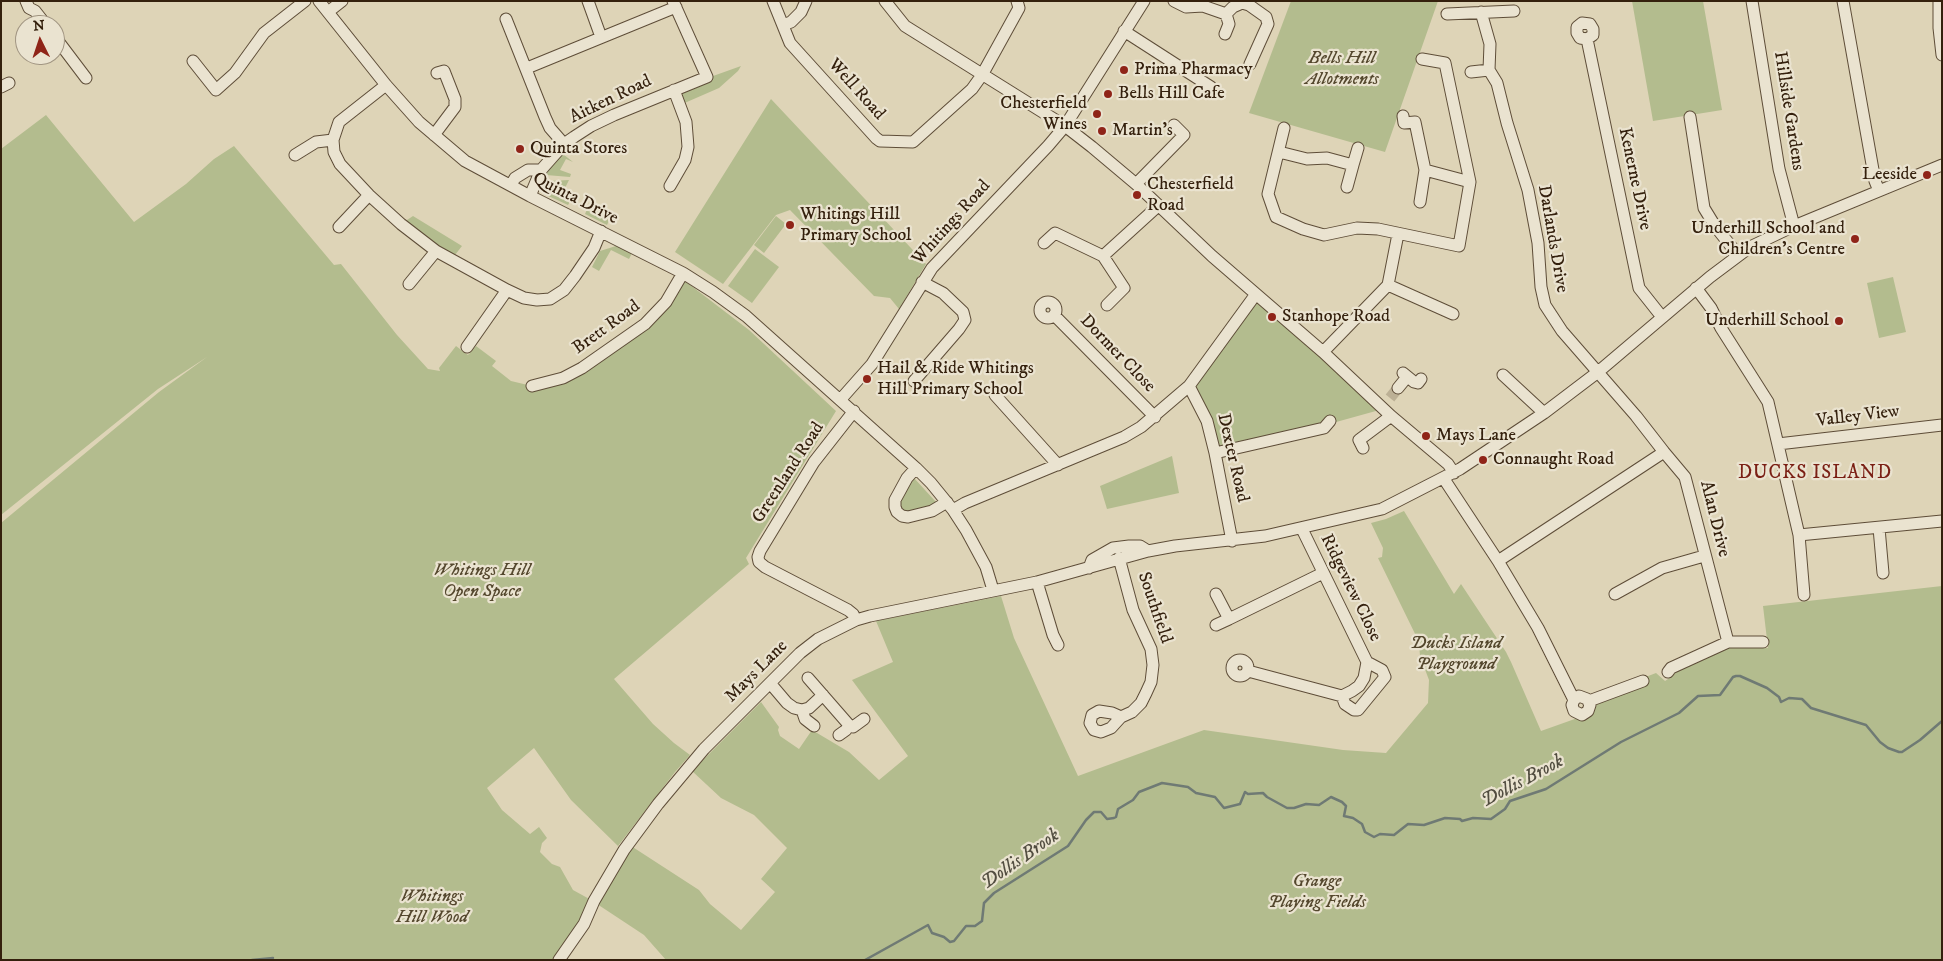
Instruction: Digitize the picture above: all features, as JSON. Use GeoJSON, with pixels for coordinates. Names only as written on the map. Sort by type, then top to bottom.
{"type":"FeatureCollection","features":[{"type":"Feature","properties":{"kind":"street"},"geometry":{"type":"LineString","coordinates":[[26,1],[29,8],[38,15]]}},
{"type":"Feature","properties":{"kind":"street"},"geometry":{"type":"LineString","coordinates":[[193,61],[216,90],[235,73],[264,33],[305,1]]}},
{"type":"Feature","properties":{"kind":"street","name":"Quinta Drive"},"geometry":{"type":"LineString","coordinates":[[319,1],[418,122],[466,161],[530,196],[683,273],[714,292],[746,316],[916,468],[950,506],[966,530],[986,567],[993,590]]}},
{"type":"Feature","properties":{"kind":"street"},"geometry":{"type":"LineString","coordinates":[[328,12],[342,1]]}},
{"type":"Feature","properties":{"kind":"street"},"geometry":{"type":"LineString","coordinates":[[588,1],[601,37]]}},
{"type":"Feature","properties":{"kind":"street","name":"Well Road"},"geometry":{"type":"LineString","coordinates":[[774,1],[790,43],[880,141],[913,142],[965,96],[982,75],[1019,8],[1017,1]]}},
{"type":"Feature","properties":{"kind":"street"},"geometry":{"type":"LineString","coordinates":[[783,25],[791,22],[801,12],[806,1]]}},
{"type":"Feature","properties":{"kind":"street"},"geometry":{"type":"LineString","coordinates":[[885,1],[905,26],[1065,126],[1136,184],[1158,206],[1323,352],[1382,408],[1448,464],[1449,476],[1538,628],[1574,700],[1582,696],[1589,701],[1642,681]]}},
{"type":"Feature","properties":{"kind":"street","name":"Whitings Road"},"geometry":{"type":"LineString","coordinates":[[841,400],[872,364],[922,282],[940,259],[1065,126],[1144,1]]}},
{"type":"Feature","properties":{"kind":"street"},"geometry":{"type":"LineString","coordinates":[[1174,1],[1186,7],[1197,4],[1226,14]]}},
{"type":"Feature","properties":{"kind":"street","name":"Hillside Gardens"},"geometry":{"type":"LineString","coordinates":[[1752,1],[1779,168],[1794,226]]}},
{"type":"Feature","properties":{"kind":"street"},"geometry":{"type":"LineString","coordinates":[[1843,1],[1878,191]]}},
{"type":"Feature","properties":{"kind":"street"},"geometry":{"type":"LineString","coordinates":[[1939,1],[1939,41],[1942,55]]}},
{"type":"Feature","properties":{"kind":"street"},"geometry":{"type":"LineString","coordinates":[[1226,14],[1238,2],[1250,5],[1263,14],[1267,20],[1268,24],[1250,64]]}},
{"type":"Feature","properties":{"kind":"street"},"geometry":{"type":"LineString","coordinates":[[527,68],[675,4]]}},
{"type":"Feature","properties":{"kind":"street","name":"Aitken Road"},"geometry":{"type":"LineString","coordinates":[[530,196],[541,170],[564,144],[599,122],[707,77],[675,4]]}},
{"type":"Feature","properties":{"kind":"street"},"geometry":{"type":"LineString","coordinates":[[1447,14],[1514,11]]}},
{"type":"Feature","properties":{"kind":"street","name":"Darlands Drive"},"geometry":{"type":"LineString","coordinates":[[1481,12],[1490,44],[1489,70],[1497,83],[1507,123],[1528,190],[1538,242],[1541,287],[1546,305],[1562,330],[1598,372]]}},
{"type":"Feature","properties":{"kind":"street"},"geometry":{"type":"LineString","coordinates":[[1225,34],[1229,24],[1226,14]]}},
{"type":"Feature","properties":{"kind":"street"},"geometry":{"type":"LineString","coordinates":[[506,18],[550,128],[564,144]]}},
{"type":"Feature","properties":{"kind":"street"},"geometry":{"type":"LineString","coordinates":[[1124,31],[1211,86]]}},
{"type":"Feature","properties":{"kind":"street","name":"Kenerne Drive"},"geometry":{"type":"LineString","coordinates":[[1587,39],[1639,288],[1662,317]]}},
{"type":"Feature","properties":{"kind":"street"},"geometry":{"type":"LineString","coordinates":[[65,50],[86,78]]}},
{"type":"Feature","properties":{"kind":"street"},"geometry":{"type":"LineString","coordinates":[[1284,128],[1268,194],[1276,217],[1302,229],[1324,235],[1357,228],[1378,229],[1459,246],[1470,182],[1446,64],[1422,59]]}},
{"type":"Feature","properties":{"kind":"street"},"geometry":{"type":"LineString","coordinates":[[1471,72],[1489,70]]}},
{"type":"Feature","properties":{"kind":"street"},"geometry":{"type":"LineString","coordinates":[[434,135],[456,107],[455,99],[444,72],[437,73]]}},
{"type":"Feature","properties":{"kind":"street"},"geometry":{"type":"LineString","coordinates":[[386,85],[339,122],[333,140],[334,152],[340,164],[369,195],[401,224],[436,251],[524,298],[550,299],[564,290],[575,276],[594,248],[601,231]]}},
{"type":"Feature","properties":{"kind":"street"},"geometry":{"type":"LineString","coordinates":[[670,186],[685,160],[688,148],[686,122],[674,90]]}},
{"type":"Feature","properties":{"kind":"street"},"geometry":{"type":"LineString","coordinates":[[1403,116],[1404,123],[1414,122],[1425,170],[1420,202]]}},
{"type":"Feature","properties":{"kind":"street"},"geometry":{"type":"LineString","coordinates":[[1690,118],[1707,214],[1738,255]]}},
{"type":"Feature","properties":{"kind":"street"},"geometry":{"type":"LineString","coordinates":[[1136,184],[1184,135],[1174,125]]}},
{"type":"Feature","properties":{"kind":"street"},"geometry":{"type":"LineString","coordinates":[[295,155],[316,142],[333,140]]}},
{"type":"Feature","properties":{"kind":"street"},"geometry":{"type":"LineString","coordinates":[[1347,187],[1358,148]]}},
{"type":"Feature","properties":{"kind":"street"},"geometry":{"type":"LineString","coordinates":[[1279,152],[1307,159],[1328,158],[1353,165]]}},
{"type":"Feature","properties":{"kind":"street","name":"Mays Lane"},"geometry":{"type":"LineString","coordinates":[[559,960],[584,924],[594,901],[624,850],[658,804],[695,758],[812,642],[856,620],[1037,582],[1148,551],[1175,546],[1232,541],[1374,512],[1449,476],[1482,456],[1598,372],[1696,288],[1738,255],[1764,239],[1942,165]]}},
{"type":"Feature","properties":{"kind":"street"},"geometry":{"type":"LineString","coordinates":[[511,185],[515,178],[528,170],[541,170]]}},
{"type":"Feature","properties":{"kind":"street"},"geometry":{"type":"LineString","coordinates":[[1425,170],[1470,182]]}},
{"type":"Feature","properties":{"kind":"street"},"geometry":{"type":"LineString","coordinates":[[339,227],[369,195]]}},
{"type":"Feature","properties":{"kind":"street"},"geometry":{"type":"LineString","coordinates":[[1103,256],[1158,206]]}},
{"type":"Feature","properties":{"kind":"street"},"geometry":{"type":"LineString","coordinates":[[1044,243],[1055,233],[1060,234],[1103,256],[1124,288],[1107,305]]}},
{"type":"Feature","properties":{"kind":"street"},"geometry":{"type":"LineString","coordinates":[[1323,352],[1388,285],[1398,234]]}},
{"type":"Feature","properties":{"kind":"street"},"geometry":{"type":"LineString","coordinates":[[409,284],[436,251]]}},
{"type":"Feature","properties":{"kind":"street","name":"Brett Road"},"geometry":{"type":"LineString","coordinates":[[532,386],[563,378],[582,368],[645,324],[666,302],[683,273]]}},
{"type":"Feature","properties":{"kind":"street"},"geometry":{"type":"LineString","coordinates":[[914,381],[965,320],[963,312],[943,293],[922,282]]}},
{"type":"Feature","properties":{"kind":"street"},"geometry":{"type":"LineString","coordinates":[[1388,285],[1453,314]]}},
{"type":"Feature","properties":{"kind":"street"},"geometry":{"type":"LineString","coordinates":[[1696,288],[1711,308],[1721,328],[1768,402],[1799,535],[1804,595]]}},
{"type":"Feature","properties":{"kind":"street"},"geometry":{"type":"LineString","coordinates":[[467,347],[507,290]]}},
{"type":"Feature","properties":{"kind":"street"},"geometry":{"type":"LineString","coordinates":[[916,468],[907,478],[895,500],[894,507],[897,512],[905,517],[965,503],[1124,437],[1154,417],[1189,386],[1256,294]]}},
{"type":"Feature","properties":{"kind":"street","name":"Dormer Close"},"geometry":{"type":"LineString","coordinates":[[1054,315],[1154,417]]}},
{"type":"Feature","properties":{"kind":"street","name":"Alan Drive"},"geometry":{"type":"LineString","coordinates":[[1598,372],[1686,477],[1704,556],[1728,642]]}},
{"type":"Feature","properties":{"kind":"street"},"geometry":{"type":"LineString","coordinates":[[1398,388],[1405,375],[1418,383],[1422,379]]}},
{"type":"Feature","properties":{"kind":"street"},"geometry":{"type":"LineString","coordinates":[[1503,375],[1544,412]]}},
{"type":"Feature","properties":{"kind":"street","name":"Dexter Road"},"geometry":{"type":"LineString","coordinates":[[1189,386],[1207,421],[1232,541]]}},
{"type":"Feature","properties":{"kind":"street"},"geometry":{"type":"LineString","coordinates":[[995,395],[1058,465]]}},
{"type":"Feature","properties":{"kind":"street"},"geometry":{"type":"LineString","coordinates":[[1382,408],[1390,398]]}},
{"type":"Feature","properties":{"kind":"street","name":"Greenland Road"},"geometry":{"type":"LineString","coordinates":[[854,412],[814,462],[758,557],[759,562],[765,567],[848,610],[856,620]]}},
{"type":"Feature","properties":{"kind":"street"},"geometry":{"type":"LineString","coordinates":[[1363,448],[1359,440],[1391,416]]}},
{"type":"Feature","properties":{"kind":"street"},"geometry":{"type":"LineString","coordinates":[[1215,453],[1324,428],[1330,421]]}},
{"type":"Feature","properties":{"kind":"street","name":"Valley View"},"geometry":{"type":"LineString","coordinates":[[1778,444],[1942,424]]}},
{"type":"Feature","properties":{"kind":"street"},"geometry":{"type":"LineString","coordinates":[[1498,561],[1664,452]]}},
{"type":"Feature","properties":{"kind":"street"},"geometry":{"type":"LineString","coordinates":[[1799,535],[1942,521]]}},
{"type":"Feature","properties":{"kind":"street","name":"Ridgeview Close"},"geometry":{"type":"LineString","coordinates":[[1302,528],[1367,662],[1382,670],[1385,677],[1358,710],[1354,710],[1345,704],[1342,696]]}},
{"type":"Feature","properties":{"kind":"street"},"geometry":{"type":"LineString","coordinates":[[1879,528],[1883,572]]}},
{"type":"Feature","properties":{"kind":"street","name":"Mays Lane"},"geometry":{"type":"LineString","coordinates":[[1089,568],[1092,560],[1113,548],[1140,546],[1148,551]]}},
{"type":"Feature","properties":{"kind":"street"},"geometry":{"type":"LineString","coordinates":[[1616,594],[1662,568],[1704,556]]}},
{"type":"Feature","properties":{"kind":"street","name":"Southfield"},"geometry":{"type":"LineString","coordinates":[[1119,558],[1133,610],[1151,649],[1153,665],[1150,682],[1141,702],[1132,712],[1121,717]]}},
{"type":"Feature","properties":{"kind":"street"},"geometry":{"type":"LineString","coordinates":[[1216,625],[1323,573]]}},
{"type":"Feature","properties":{"kind":"street"},"geometry":{"type":"LineString","coordinates":[[1037,582],[1053,635],[1058,645]]}},
{"type":"Feature","properties":{"kind":"street"},"geometry":{"type":"LineString","coordinates":[[1216,594],[1229,619]]}},
{"type":"Feature","properties":{"kind":"street"},"geometry":{"type":"LineString","coordinates":[[1668,672],[1670,668],[1728,642],[1763,642]]}},
{"type":"Feature","properties":{"kind":"street","name":"Ridgeview Close"},"geometry":{"type":"LineString","coordinates":[[1248,671],[1342,696],[1352,692],[1359,686],[1364,678],[1367,662]]}},
{"type":"Feature","properties":{"kind":"street"},"geometry":{"type":"LineString","coordinates":[[808,678],[849,725],[852,727],[864,719]]}},
{"type":"Feature","properties":{"kind":"street"},"geometry":{"type":"LineString","coordinates":[[770,683],[788,703],[794,708],[802,710],[809,708],[823,695]]}},
{"type":"Feature","properties":{"kind":"street"},"geometry":{"type":"LineString","coordinates":[[802,710],[805,718],[814,726]]}},
{"type":"Feature","properties":{"kind":"street"},"geometry":{"type":"LineString","coordinates":[[839,735],[849,725]]}},
{"type":"Feature","properties":{"kind":"green space","name":"Bells Hill Allotments"},"geometry":{"type":"Polygon","coordinates":[[[1291,1],[1438,1],[1385,152],[1249,113],[1291,1]]]}},
{"type":"Feature","properties":{"kind":"green space"},"geometry":{"type":"Polygon","coordinates":[[[1632,1],[1703,1],[1722,110],[1653,121],[1632,1]]]}},
{"type":"Feature","properties":{"kind":"green space"},"geometry":{"type":"Polygon","coordinates":[[[741,66],[719,88],[680,105],[674,90],[741,66]]]}},
{"type":"Feature","properties":{"kind":"green space"},"geometry":{"type":"Polygon","coordinates":[[[771,99],[926,264],[899,309],[890,298],[874,296],[790,210],[776,215],[723,284],[675,252],[771,99]]]}},
{"type":"Feature","properties":{"kind":"green space"},"geometry":{"type":"Polygon","coordinates":[[[46,115],[134,222],[186,184],[214,159],[234,146],[334,265],[341,264],[397,335],[428,369],[440,371],[439,368],[456,346],[468,355],[476,346],[496,361],[492,366],[511,381],[532,386],[563,378],[645,324],[681,278],[749,330],[836,411],[746,558],[749,564],[614,679],[653,724],[690,755],[618,846],[571,800],[534,748],[487,788],[502,810],[530,834],[539,827],[547,838],[542,843],[540,852],[552,864],[560,867],[573,890],[593,901],[628,844],[699,890],[710,904],[741,930],[775,892],[761,879],[787,848],[754,815],[721,798],[692,771],[761,702],[779,727],[780,736],[799,749],[812,730],[849,752],[879,780],[908,756],[852,680],[893,662],[876,621],[1001,596],[1014,638],[1078,776],[1204,730],[1343,750],[1386,753],[1428,703],[1429,680],[1420,656],[1420,644],[1378,558],[1382,557],[1383,548],[1371,523],[1404,511],[1454,594],[1461,584],[1506,652],[1541,731],[1586,715],[1592,705],[1643,678],[1656,673],[1665,681],[1674,675],[1675,668],[1729,646],[1768,648],[1763,606],[1942,586],[1942,960],[666,960],[644,935],[594,902],[559,960],[1,960],[1,523],[159,392],[207,357],[158,389],[1,515],[1,149],[46,115]]]}},
{"type":"Feature","properties":{"kind":"green space"},"geometry":{"type":"Polygon","coordinates":[[[563,154],[573,162],[566,159],[560,170],[571,174],[570,177],[546,175],[552,165],[563,154]]]}},
{"type":"Feature","properties":{"kind":"green space"},"geometry":{"type":"Polygon","coordinates":[[[545,179],[550,181],[569,180],[562,194],[571,200],[568,205],[544,194],[541,185],[545,179]]]}},
{"type":"Feature","properties":{"kind":"green space"},"geometry":{"type":"Polygon","coordinates":[[[590,203],[612,214],[607,225],[585,214],[590,203]]]}},
{"type":"Feature","properties":{"kind":"green space"},"geometry":{"type":"Polygon","coordinates":[[[413,216],[462,246],[451,260],[401,224],[413,216]]]}},
{"type":"Feature","properties":{"kind":"green space"},"geometry":{"type":"Polygon","coordinates":[[[776,216],[786,224],[764,253],[754,245],[776,216]]]}},
{"type":"Feature","properties":{"kind":"green space"},"geometry":{"type":"Polygon","coordinates":[[[616,246],[632,253],[629,259],[611,250],[599,271],[592,267],[600,251],[616,246]]]}},
{"type":"Feature","properties":{"kind":"green space"},"geometry":{"type":"Polygon","coordinates":[[[755,249],[779,267],[752,303],[728,286],[755,249]]]}},
{"type":"Feature","properties":{"kind":"green space"},"geometry":{"type":"Polygon","coordinates":[[[1893,277],[1906,332],[1879,338],[1867,283],[1893,277]]]}},
{"type":"Feature","properties":{"kind":"green space"},"geometry":{"type":"Polygon","coordinates":[[[1256,294],[1383,409],[1257,444],[1215,453],[1189,386],[1256,294]]]}},
{"type":"Feature","properties":{"kind":"green space"},"geometry":{"type":"Polygon","coordinates":[[[1172,456],[1179,493],[1107,509],[1100,486],[1172,456]]]}},
{"type":"Feature","properties":{"kind":"green space"},"geometry":{"type":"Polygon","coordinates":[[[914,478],[936,502],[935,505],[906,513],[897,507],[909,480],[914,478]]]}},
{"type":"Feature","properties":{"kind":"waterway","name":"Dollis Brook"},"geometry":{"type":"LineString","coordinates":[[865,960],[928,925],[932,933],[944,937],[950,942],[954,941],[966,926],[975,926],[982,921],[984,903],[994,893],[1068,846],[1094,812],[1101,812],[1107,819],[1114,818],[1118,809],[1133,800],[1139,792],[1162,783],[1188,787],[1196,793],[1215,797],[1224,808],[1240,804],[1245,792],[1248,794],[1263,793],[1287,808],[1306,804],[1319,805],[1331,797],[1346,806],[1344,816],[1353,818],[1362,824],[1365,832],[1374,837],[1380,834],[1394,835],[1408,824],[1424,825],[1445,818],[1460,819],[1462,821],[1473,818],[1491,819],[1505,809],[1510,801],[1546,789],[1621,742],[1679,713],[1698,696],[1720,695],[1733,677],[1736,676],[1767,688],[1779,697],[1781,702],[1789,698],[1802,699],[1811,708],[1866,725],[1880,742],[1888,748],[1899,752],[1920,740],[1942,721]]}},
{"type":"Feature","properties":{"kind":"waterway"},"geometry":{"type":"LineString","coordinates":[[252,960],[273,958]]}},
{"type":"Feature","properties":{"kind":"tunnel"},"geometry":{"type":"LineString","coordinates":[[1390,398],[1398,388]]}},
{"type":"Feature","properties":{"kind":"place","name":"Prima Pharmacy"},"geometry":{"type":"Point","coordinates":[1124,70]}},
{"type":"Feature","properties":{"kind":"place","name":"Bells Hill Cafe"},"geometry":{"type":"Point","coordinates":[1108,94]}},
{"type":"Feature","properties":{"kind":"place","name":"Chesterfield Wines"},"geometry":{"type":"Point","coordinates":[1097,114]}},
{"type":"Feature","properties":{"kind":"place","name":"Martin's"},"geometry":{"type":"Point","coordinates":[1102,131]}},
{"type":"Feature","properties":{"kind":"place","name":"Quinta Stores"},"geometry":{"type":"Point","coordinates":[520,149]}},
{"type":"Feature","properties":{"kind":"place","name":"Leeside"},"geometry":{"type":"Point","coordinates":[1927,175]}},
{"type":"Feature","properties":{"kind":"place","name":"Chesterfield Road"},"geometry":{"type":"Point","coordinates":[1137,195]}},
{"type":"Feature","properties":{"kind":"place","name":"Whitings Hill Primary School"},"geometry":{"type":"Point","coordinates":[790,225]}},
{"type":"Feature","properties":{"kind":"place","name":"Underhill School and Children's Centre"},"geometry":{"type":"Point","coordinates":[1855,239]}},
{"type":"Feature","properties":{"kind":"place","name":"Stanhope Road"},"geometry":{"type":"Point","coordinates":[1272,317]}},
{"type":"Feature","properties":{"kind":"place","name":"Underhill School"},"geometry":{"type":"Point","coordinates":[1839,321]}},
{"type":"Feature","properties":{"kind":"place","name":"Hail & Ride Whitings Hill Primary School"},"geometry":{"type":"Point","coordinates":[867,379]}},
{"type":"Feature","properties":{"kind":"place","name":"Mays Lane"},"geometry":{"type":"Point","coordinates":[1426,436]}},
{"type":"Feature","properties":{"kind":"place","name":"Connaught Road"},"geometry":{"type":"Point","coordinates":[1483,460]}},
{"type":"Feature","properties":{"kind":"district","name":"DUCKS ISLAND"},"geometry":{"type":"Point","coordinates":[1815,474]}},
{"type":"Feature","properties":{"kind":"park label","name":"Whitings Hill Open Space"},"geometry":{"type":"Point","coordinates":[482,581]}},
{"type":"Feature","properties":{"kind":"park label","name":"Ducks Island Playground"},"geometry":{"type":"Point","coordinates":[1456,654]}},
{"type":"Feature","properties":{"kind":"park label","name":"Grange Playing Fields"},"geometry":{"type":"Point","coordinates":[1317,892]}},
{"type":"Feature","properties":{"kind":"park label","name":"Whitings Hill Wood"},"geometry":{"type":"Point","coordinates":[432,908]}}]}
